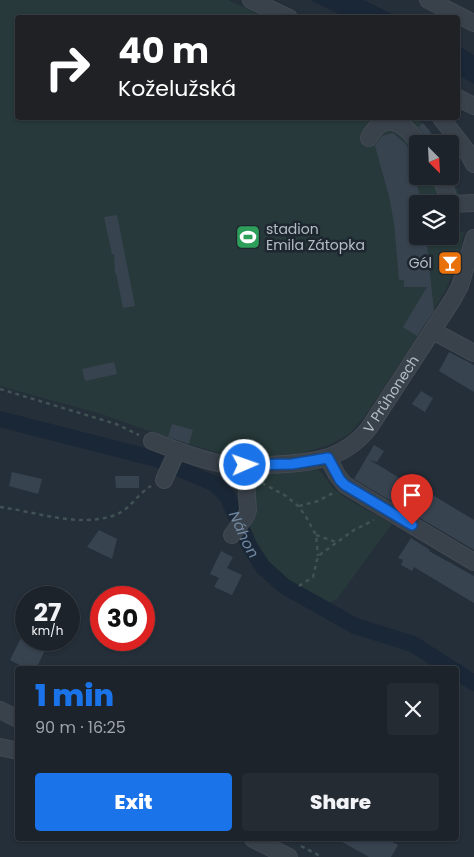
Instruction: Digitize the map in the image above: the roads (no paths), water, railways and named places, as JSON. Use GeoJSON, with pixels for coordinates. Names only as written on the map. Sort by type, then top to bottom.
{"type":"FeatureCollection","features":[{"type":"Feature","properties":{"kind":"street"},"geometry":{"type":"LineString","coordinates":[[251,0],[283,15]]}},
{"type":"Feature","properties":{"kind":"street"},"geometry":{"type":"LineString","coordinates":[[435,1],[460,15]]}},
{"type":"Feature","properties":{"kind":"street"},"geometry":{"type":"LineString","coordinates":[[460,15],[474,23]]}},
{"type":"Feature","properties":{"kind":"street"},"geometry":{"type":"LineString","coordinates":[[460,99],[474,106]]}},
{"type":"Feature","properties":{"kind":"street"},"geometry":{"type":"LineString","coordinates":[[443,120],[466,150],[474,164]]}},
{"type":"Feature","properties":{"kind":"street"},"geometry":{"type":"LineString","coordinates":[[369,138],[379,124],[386,121],[394,122],[407,129],[412,135]]}},
{"type":"Feature","properties":{"kind":"street"},"geometry":{"type":"LineString","coordinates":[[459,203],[474,202]]}},
{"type":"Feature","properties":{"kind":"street","name":"V Průhonech"},"geometry":{"type":"LineString","coordinates":[[152,441],[175,455],[245,470],[328,458],[341,452],[360,439],[434,331],[460,286],[474,238]]}},
{"type":"Feature","properties":{"kind":"street"},"geometry":{"type":"LineString","coordinates":[[434,331],[474,353]]}},
{"type":"Feature","properties":{"kind":"street"},"geometry":{"type":"LineString","coordinates":[[164,480],[175,455]]}},
{"type":"Feature","properties":{"kind":"street"},"geometry":{"type":"LineString","coordinates":[[328,458],[340,480],[345,485],[474,562]]}},
{"type":"Feature","properties":{"kind":"street"},"geometry":{"type":"LineString","coordinates":[[232,535],[246,516],[248,505],[245,470]]}},
{"type":"Feature","properties":{"kind":"street"},"geometry":{"type":"LineString","coordinates":[[0,710],[15,718]]}},
{"type":"Feature","properties":{"kind":"street"},"geometry":{"type":"LineString","coordinates":[[0,747],[15,750]]}},
{"type":"Feature","properties":{"kind":"street"},"geometry":{"type":"LineString","coordinates":[[259,841],[295,852]]}},
{"type":"Feature","properties":{"kind":"water"},"geometry":{"type":"Polygon","coordinates":[[[310,0],[363,0],[395,15],[341,15],[310,0]]]}},
{"type":"Feature","properties":{"kind":"water"},"geometry":{"type":"Polygon","coordinates":[[[460,47],[474,55],[474,84],[460,76],[460,47]]]}},
{"type":"Feature","properties":{"kind":"waterway","name":"Náhon"},"geometry":{"type":"LineString","coordinates":[[0,419],[156,459],[215,484],[227,496],[250,547],[263,567],[284,586],[355,626],[413,644],[447,666]]}},
{"type":"Feature","properties":{"kind":"waterway","name":"Náhon"},"geometry":{"type":"LineString","coordinates":[[459,673],[474,683]]}},
{"type":"Feature","properties":{"kind":"place","name":"stadion Emila Zátopka"},"geometry":{"type":"Point","coordinates":[248,237]}},
{"type":"Feature","properties":{"kind":"place","name":"Gól"},"geometry":{"type":"Point","coordinates":[450,263]}}]}
